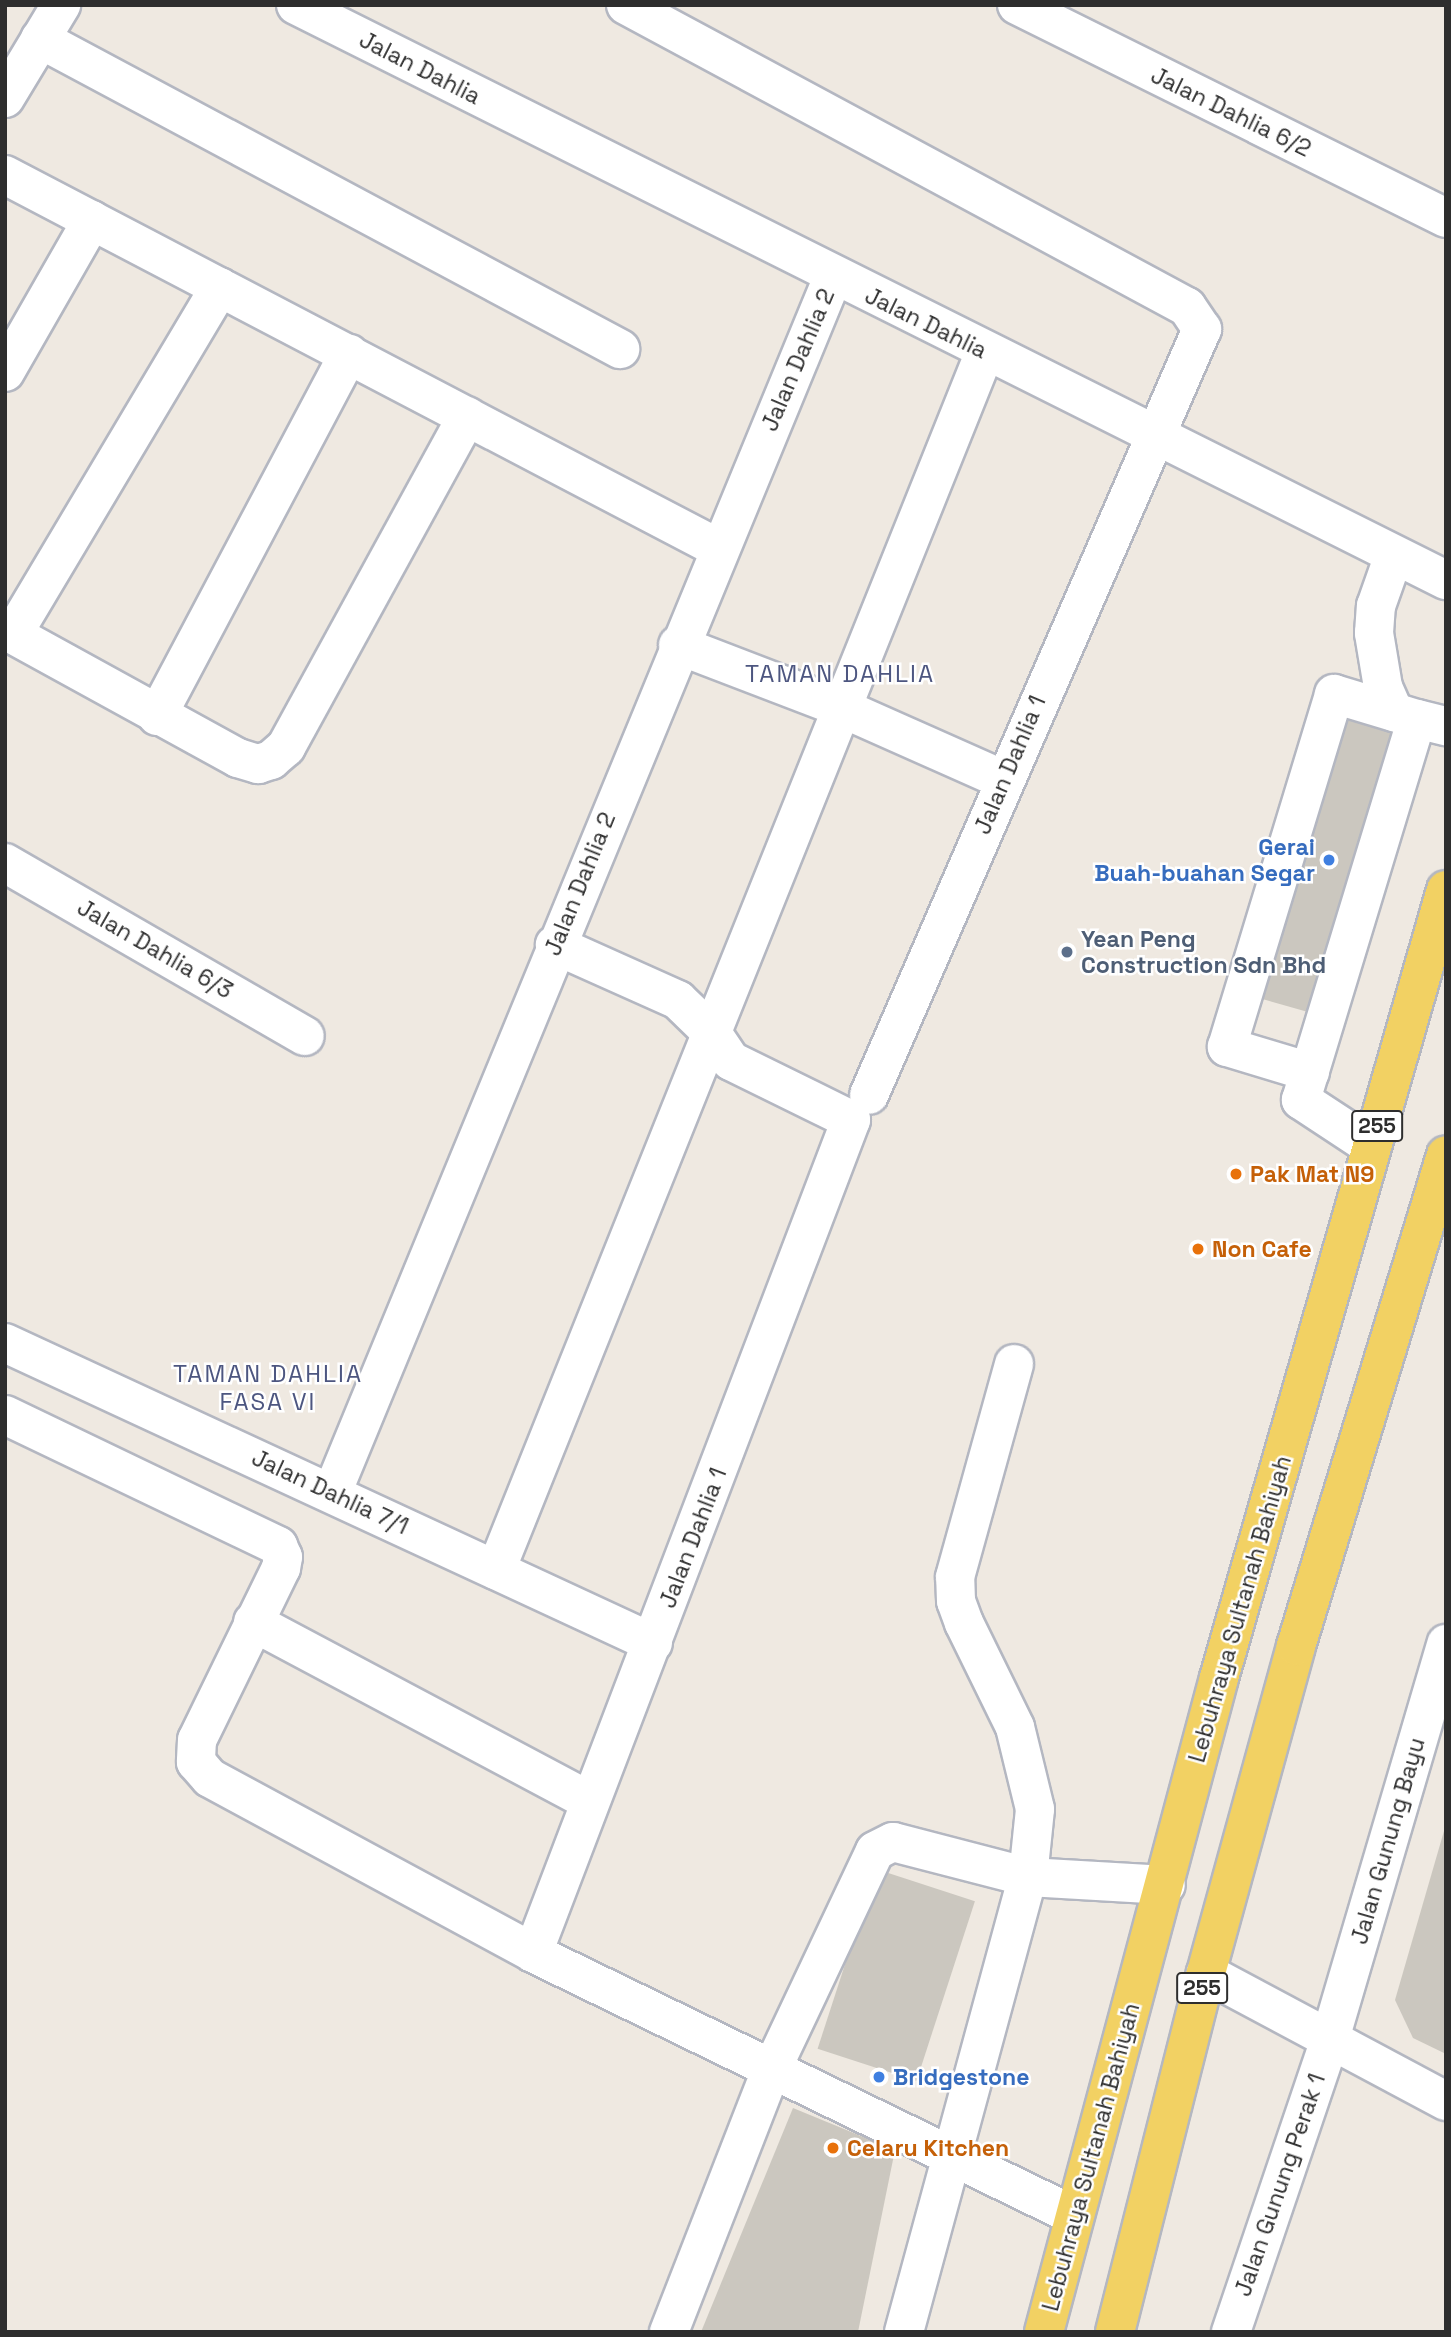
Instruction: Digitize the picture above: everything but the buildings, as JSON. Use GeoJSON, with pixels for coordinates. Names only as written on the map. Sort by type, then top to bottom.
{"type":"FeatureCollection","features":[{"type":"Feature","properties":{"kind":"main road","name":"Lebuhraya Sultanah Bahiyah"},"geometry":{"type":"LineString","coordinates":[[1044,2332],[1073,2215],[1166,1885],[1219,1678],[1446,890]]}},
{"type":"Feature","properties":{"kind":"main road","name":"255"},"geometry":{"type":"LineString","coordinates":[[1115,2332],[1206,1973],[1299,1633],[1443,1173]]}},
{"type":"Feature","properties":{"kind":"street"},"geometry":{"type":"LineString","coordinates":[[5,98],[61,5]]}},
{"type":"Feature","properties":{"kind":"street","name":"Jalan Dahlia"},"geometry":{"type":"LineString","coordinates":[[296,5],[833,277],[1446,580]]}},
{"type":"Feature","properties":{"kind":"street","name":"Jalan Dahlia 1"},"geometry":{"type":"LineString","coordinates":[[533,1953],[589,1801],[860,1108],[1202,329],[1187,307],[626,5]]}},
{"type":"Feature","properties":{"kind":"street","name":"Jalan Dahlia 6/2"},"geometry":{"type":"LineString","coordinates":[[1017,5],[1446,218]]}},
{"type":"Feature","properties":{"kind":"street"},"geometry":{"type":"LineString","coordinates":[[40,39],[620,349]]}},
{"type":"Feature","properties":{"kind":"street"},"geometry":{"type":"LineString","coordinates":[[5,175],[718,548]]}},
{"type":"Feature","properties":{"kind":"street"},"geometry":{"type":"LineString","coordinates":[[5,372],[92,220]]}},
{"type":"Feature","properties":{"kind":"street","name":"Jalan Dahlia 2"},"geometry":{"type":"LineString","coordinates":[[332,1493],[678,645],[833,277]]}},
{"type":"Feature","properties":{"kind":"street"},"geometry":{"type":"LineString","coordinates":[[220,287],[9,632],[237,758],[258,764],[279,754],[467,416]]}},
{"type":"Feature","properties":{"kind":"street"},"geometry":{"type":"LineString","coordinates":[[496,1570],[985,352]]}},
{"type":"Feature","properties":{"kind":"street"},"geometry":{"type":"LineString","coordinates":[[157,716],[349,354]]}},
{"type":"Feature","properties":{"kind":"street"},"geometry":{"type":"LineString","coordinates":[[1394,555],[1376,606],[1374,634],[1382,687],[1419,719]]}},
{"type":"Feature","properties":{"kind":"street"},"geometry":{"type":"LineString","coordinates":[[678,645],[842,708],[1004,780]]}},
{"type":"Feature","properties":{"kind":"street"},"geometry":{"type":"LineString","coordinates":[[1310,1072],[1227,1047],[1334,694],[1419,719]]}},
{"type":"Feature","properties":{"kind":"street"},"geometry":{"type":"LineString","coordinates":[[1371,1146],[1301,1101],[1419,719]]}},
{"type":"Feature","properties":{"kind":"street","name":"Jalan Dahlia 6/3"},"geometry":{"type":"LineString","coordinates":[[5,863],[304,1036]]}},
{"type":"Feature","properties":{"kind":"street"},"geometry":{"type":"LineString","coordinates":[[555,945],[678,1000],[712,1034],[718,1048],[750,1074],[860,1108]]}},
{"type":"Feature","properties":{"kind":"street","name":"Jalan Dahlia 7/1"},"geometry":{"type":"LineString","coordinates":[[5,1343],[653,1643]]}},
{"type":"Feature","properties":{"kind":"street"},"geometry":{"type":"LineString","coordinates":[[904,2332],[949,2155],[1027,1877],[1035,1809],[1019,1741],[1005,1700],[964,1623],[956,1601],[955,1577],[1014,1364]]}},
{"type":"Feature","properties":{"kind":"street"},"geometry":{"type":"LineString","coordinates":[[5,1415],[278,1546],[283,1557],[281,1568],[197,1740],[196,1762],[201,1771],[533,1953],[771,2071],[1073,2215]]}},
{"type":"Feature","properties":{"kind":"street"},"geometry":{"type":"LineString","coordinates":[[253,1622],[589,1801]]}},
{"type":"Feature","properties":{"kind":"street","name":"Jalan Gunung Bayu"},"geometry":{"type":"LineString","coordinates":[[1330,2039],[1446,1644]]}},
{"type":"Feature","properties":{"kind":"street"},"geometry":{"type":"LineString","coordinates":[[669,2332],[771,2071],[875,1851],[893,1842],[1027,1877],[1166,1885]]}},
{"type":"Feature","properties":{"kind":"street"},"geometry":{"type":"LineString","coordinates":[[1206,1973],[1446,2101]]}},
{"type":"Feature","properties":{"kind":"street","name":"Jalan Gunung Perak 1"},"geometry":{"type":"LineString","coordinates":[[1231,2332],[1330,2039]]}},
{"type":"Feature","properties":{"kind":"place","name":"Gerai Buah-buahan Segar"},"geometry":{"type":"Point","coordinates":[1329,860]}},
{"type":"Feature","properties":{"kind":"place","name":"Yean Peng Construction Sdn Bhd"},"geometry":{"type":"Point","coordinates":[1067,952]}},
{"type":"Feature","properties":{"kind":"place","name":"Pak Mat N9"},"geometry":{"type":"Point","coordinates":[1236,1174]}},
{"type":"Feature","properties":{"kind":"place","name":"Non Cafe"},"geometry":{"type":"Point","coordinates":[1198,1249]}},
{"type":"Feature","properties":{"kind":"place","name":"Bridgestone"},"geometry":{"type":"Point","coordinates":[879,2077]}},
{"type":"Feature","properties":{"kind":"place","name":"Celaru Kitchen"},"geometry":{"type":"Point","coordinates":[833,2148]}},
{"type":"Feature","properties":{"kind":"district","name":"TAMAN DAHLIA"},"geometry":{"type":"Point","coordinates":[840,674]}},
{"type":"Feature","properties":{"kind":"district","name":"TAMAN DAHLIA FASA VI"},"geometry":{"type":"Point","coordinates":[268,1388]}}]}
